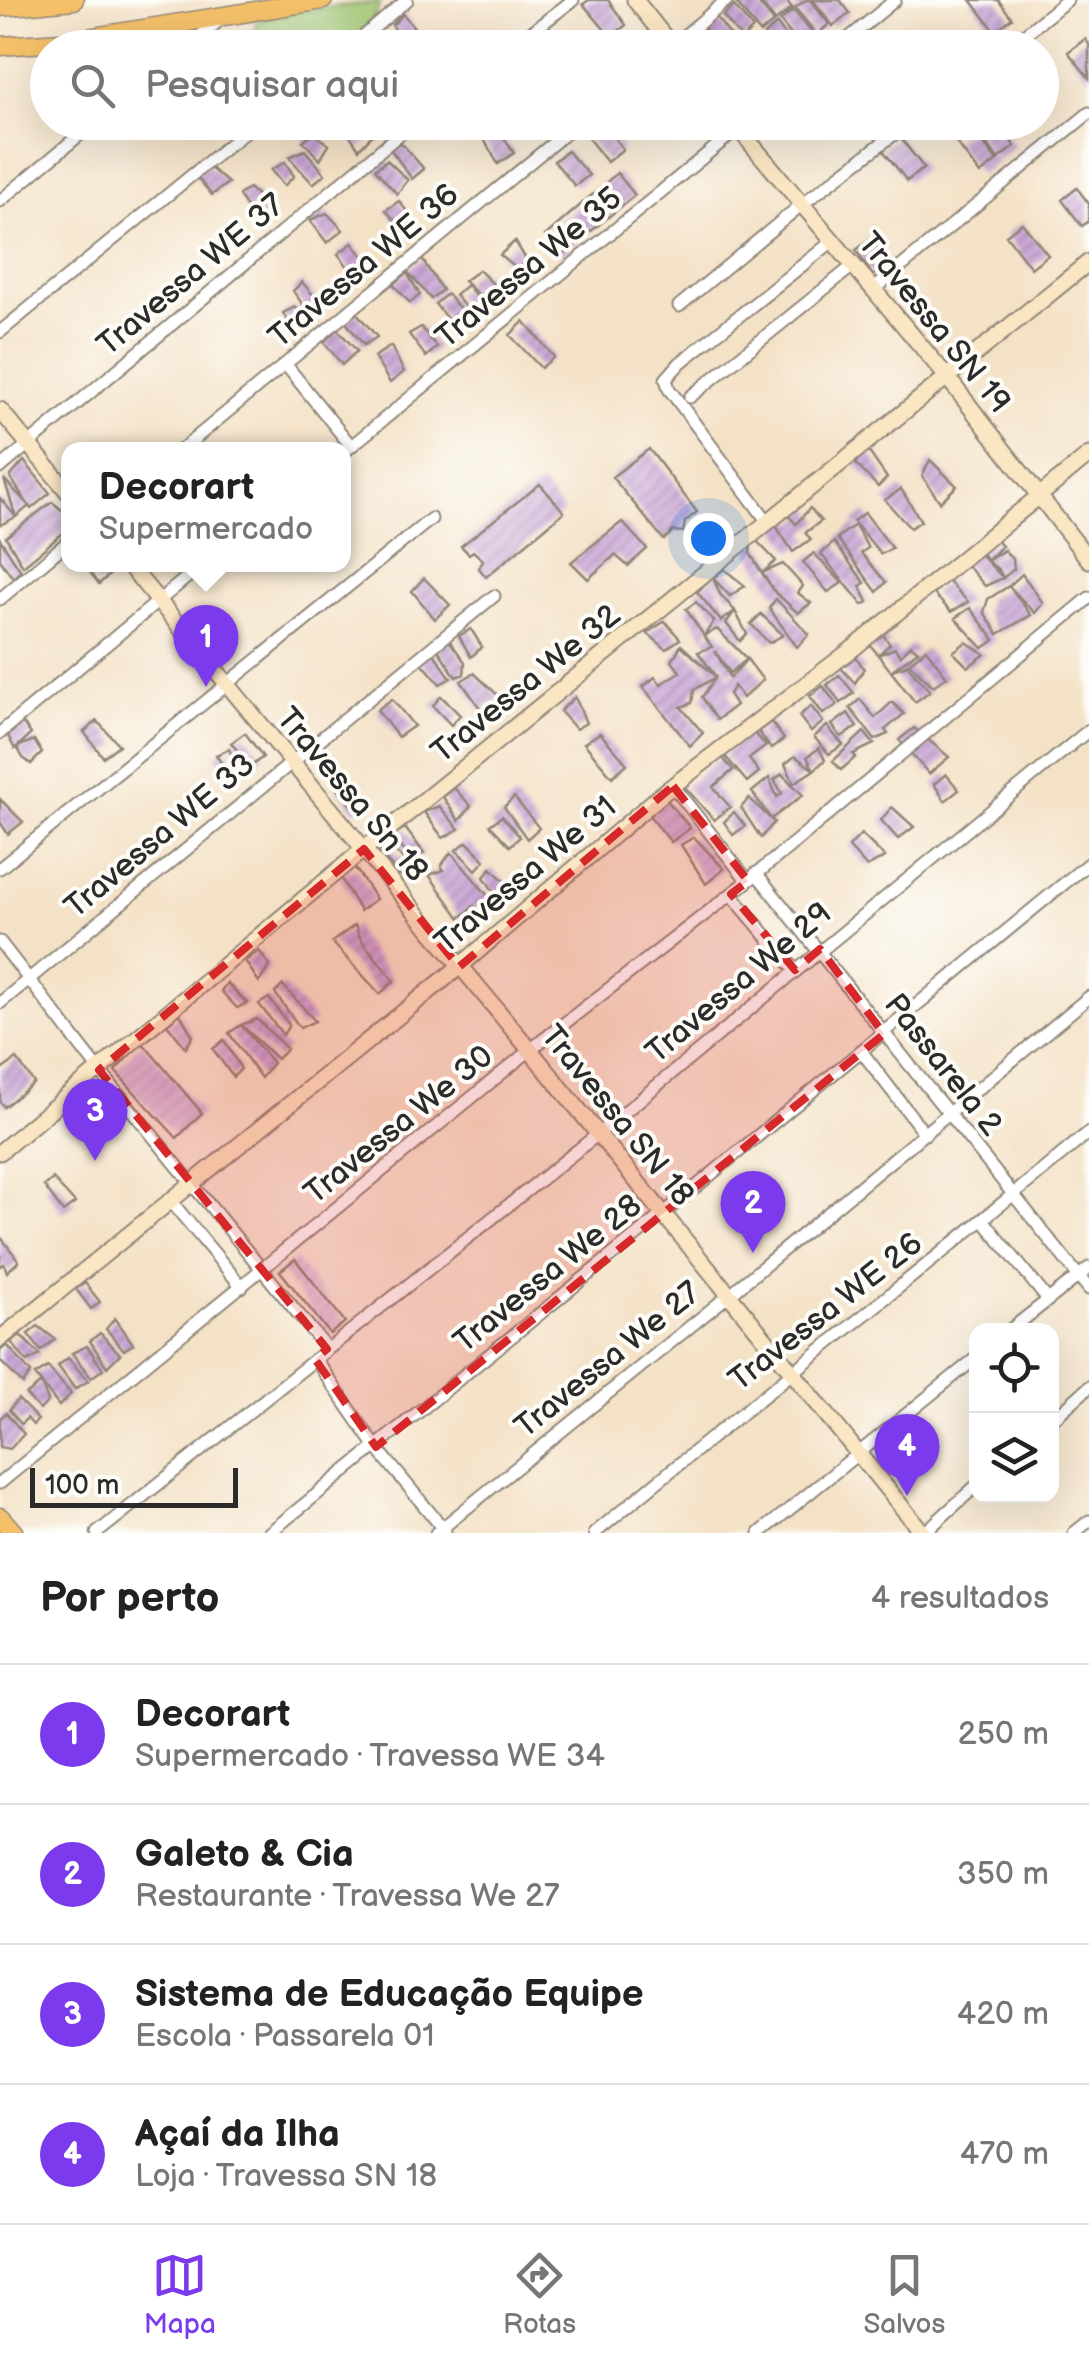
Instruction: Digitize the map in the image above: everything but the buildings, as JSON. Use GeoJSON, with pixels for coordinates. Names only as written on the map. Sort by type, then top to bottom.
{"type":"FeatureCollection","features":[{"type":"Feature","properties":{"kind":"main road"},"geometry":{"type":"LineString","coordinates":[[0,8],[74,0]]}},
{"type":"Feature","properties":{"kind":"main road"},"geometry":{"type":"LineString","coordinates":[[135,30],[320,0]]}},
{"type":"Feature","properties":{"kind":"main road"},"geometry":{"type":"LineString","coordinates":[[0,1517],[14,1533]]}},
{"type":"Feature","properties":{"kind":"street"},"geometry":{"type":"LineString","coordinates":[[371,30],[406,0]]}},
{"type":"Feature","properties":{"kind":"street"},"geometry":{"type":"LineString","coordinates":[[534,30],[573,0]]}},
{"type":"Feature","properties":{"kind":"street"},"geometry":{"type":"LineString","coordinates":[[634,0],[658,30]]}},
{"type":"Feature","properties":{"kind":"street"},"geometry":{"type":"LineString","coordinates":[[692,30],[727,0]]}},
{"type":"Feature","properties":{"kind":"street"},"geometry":{"type":"LineString","coordinates":[[859,30],[895,0]]}},
{"type":"Feature","properties":{"kind":"street"},"geometry":{"type":"LineString","coordinates":[[1030,30],[1066,0]]}},
{"type":"Feature","properties":{"kind":"street"},"geometry":{"type":"LineString","coordinates":[[208,30],[226,15]]}},
{"type":"Feature","properties":{"kind":"street"},"geometry":{"type":"LineString","coordinates":[[0,59],[8,46]]}},
{"type":"Feature","properties":{"kind":"street"},"geometry":{"type":"LineString","coordinates":[[1059,138],[1089,113]]}},
{"type":"Feature","properties":{"kind":"street"},"geometry":{"type":"LineString","coordinates":[[0,201],[73,140]]}},
{"type":"Feature","properties":{"kind":"street"},"geometry":{"type":"LineString","coordinates":[[0,332],[235,140]]}},
{"type":"Feature","properties":{"kind":"street","name":"Travessa WE 37"},"geometry":{"type":"LineString","coordinates":[[0,468],[392,140]]}},
{"type":"Feature","properties":{"kind":"street","name":"Travessa WE 36"},"geometry":{"type":"LineString","coordinates":[[190,442],[558,140]]}},
{"type":"Feature","properties":{"kind":"street","name":"Travessa We 35"},"geometry":{"type":"LineString","coordinates":[[351,446],[721,140]]}},
{"type":"Feature","properties":{"kind":"street","name":"Travessa SN 19"},"geometry":{"type":"LineString","coordinates":[[751,140],[947,376],[1089,560]]}},
{"type":"Feature","properties":{"kind":"street"},"geometry":{"type":"LineString","coordinates":[[679,306],[886,140]]}},
{"type":"Feature","properties":{"kind":"street"},"geometry":{"type":"LineString","coordinates":[[874,289],[1056,140]]}},
{"type":"Feature","properties":{"kind":"street"},"geometry":{"type":"LineString","coordinates":[[768,522],[684,399],[666,384],[669,373],[834,240]]}},
{"type":"Feature","properties":{"kind":"street","name":"Travessa We 32"},"geometry":{"type":"LineString","coordinates":[[0,1152],[364,849],[1089,262]]}},
{"type":"Feature","properties":{"kind":"street"},"geometry":{"type":"LineString","coordinates":[[684,399],[854,265]]}},
{"type":"Feature","properties":{"kind":"street"},"geometry":{"type":"LineString","coordinates":[[286,365],[342,442]]}},
{"type":"Feature","properties":{"kind":"street"},"geometry":{"type":"LineString","coordinates":[[0,410],[61,484]]}},
{"type":"Feature","properties":{"kind":"street","name":"Travessa We 31"},"geometry":{"type":"LineString","coordinates":[[0,1339],[459,966],[673,786],[855,647],[1089,455]]}},
{"type":"Feature","properties":{"kind":"street"},"geometry":{"type":"LineString","coordinates":[[0,868],[431,518]]}},
{"type":"Feature","properties":{"kind":"street"},"geometry":{"type":"LineString","coordinates":[[0,599],[61,547]]}},
{"type":"Feature","properties":{"kind":"street","name":"Travessa Sn 18"},"geometry":{"type":"LineString","coordinates":[[135,572],[459,966]]}},
{"type":"Feature","properties":{"kind":"street"},"geometry":{"type":"LineString","coordinates":[[0,733],[192,572]]}},
{"type":"Feature","properties":{"kind":"street","name":"Travessa WE 33"},"geometry":{"type":"LineString","coordinates":[[0,1002],[494,596]]}},
{"type":"Feature","properties":{"kind":"street","name":"Travessa We 30"},"geometry":{"type":"LineString","coordinates":[[0,1483],[530,1050],[752,877],[1089,598]]}},
{"type":"Feature","properties":{"kind":"street","name":"Travessa We 29"},"geometry":{"type":"LineString","coordinates":[[327,1349],[598,1134],[1089,730]]}},
{"type":"Feature","properties":{"kind":"street","name":"Passarela 2"},"geometry":{"type":"LineString","coordinates":[[673,786],[820,949],[1014,1195],[1084,1272],[1089,1288]]}},
{"type":"Feature","properties":{"kind":"street","name":"Travessa We 28"},"geometry":{"type":"LineString","coordinates":[[268,1533],[664,1214],[1089,863]]}},
{"type":"Feature","properties":{"kind":"street"},"geometry":{"type":"LineString","coordinates":[[731,894],[794,970]]}},
{"type":"Feature","properties":{"kind":"street"},"geometry":{"type":"LineString","coordinates":[[0,942],[327,1349],[97,1533]]}},
{"type":"Feature","properties":{"kind":"street","name":"Travessa SN 18"},"geometry":{"type":"LineString","coordinates":[[459,966],[923,1533]]}},
{"type":"Feature","properties":{"kind":"street","name":"Travessa We 27"},"geometry":{"type":"LineString","coordinates":[[441,1531],[1089,997]]}},
{"type":"Feature","properties":{"kind":"street"},"geometry":{"type":"LineString","coordinates":[[862,1052],[925,1134]]}},
{"type":"Feature","properties":{"kind":"street","name":"Travessa WE 26"},"geometry":{"type":"LineString","coordinates":[[594,1533],[792,1370],[984,1221],[1089,1132]]}},
{"type":"Feature","properties":{"kind":"street"},"geometry":{"type":"LineString","coordinates":[[170,1200],[242,1287]]}},
{"type":"Feature","properties":{"kind":"street"},"geometry":{"type":"LineString","coordinates":[[984,1221],[1048,1300]]}},
{"type":"Feature","properties":{"kind":"street"},"geometry":{"type":"LineString","coordinates":[[1019,1323],[1084,1272]]}},
{"type":"Feature","properties":{"kind":"street"},"geometry":{"type":"LineString","coordinates":[[315,1359],[441,1531]]}},
{"type":"Feature","properties":{"kind":"street"},"geometry":{"type":"LineString","coordinates":[[760,1533],[969,1364]]}},
{"type":"Feature","properties":{"kind":"street"},"geometry":{"type":"LineString","coordinates":[[1059,1414],[1089,1387]]}},
{"type":"Feature","properties":{"kind":"street"},"geometry":{"type":"LineString","coordinates":[[923,1533],[969,1492]]}},
{"type":"Feature","properties":{"kind":"street"},"geometry":{"type":"LineString","coordinates":[[1074,1533],[1089,1520]]}},
{"type":"Feature","properties":{"kind":"highlighted area"},"geometry":{"type":"Polygon","coordinates":[[[673,786],[748,881],[731,894],[795,970],[820,949],[884,1034],[376,1447],[315,1359],[327,1349],[99,1070],[364,849],[459,967],[673,786]]]}},
{"type":"Feature","properties":{"kind":"green space"},"geometry":{"type":"Polygon","coordinates":[[[380,2],[366,30],[256,30],[256,22],[291,11],[380,2]]]}},
{"type":"Feature","properties":{"kind":"place","name":"Decorart"},"geometry":{"type":"Point","coordinates":[206,687]}},
{"type":"Feature","properties":{"kind":"place","name":"Sistema de Educação Equipe"},"geometry":{"type":"Point","coordinates":[95,1161]}},
{"type":"Feature","properties":{"kind":"place","name":"Galeto & Cia"},"geometry":{"type":"Point","coordinates":[753,1253]}},
{"type":"Feature","properties":{"kind":"place","name":"Açaí da Ilha"},"geometry":{"type":"Point","coordinates":[907,1496]}}]}
